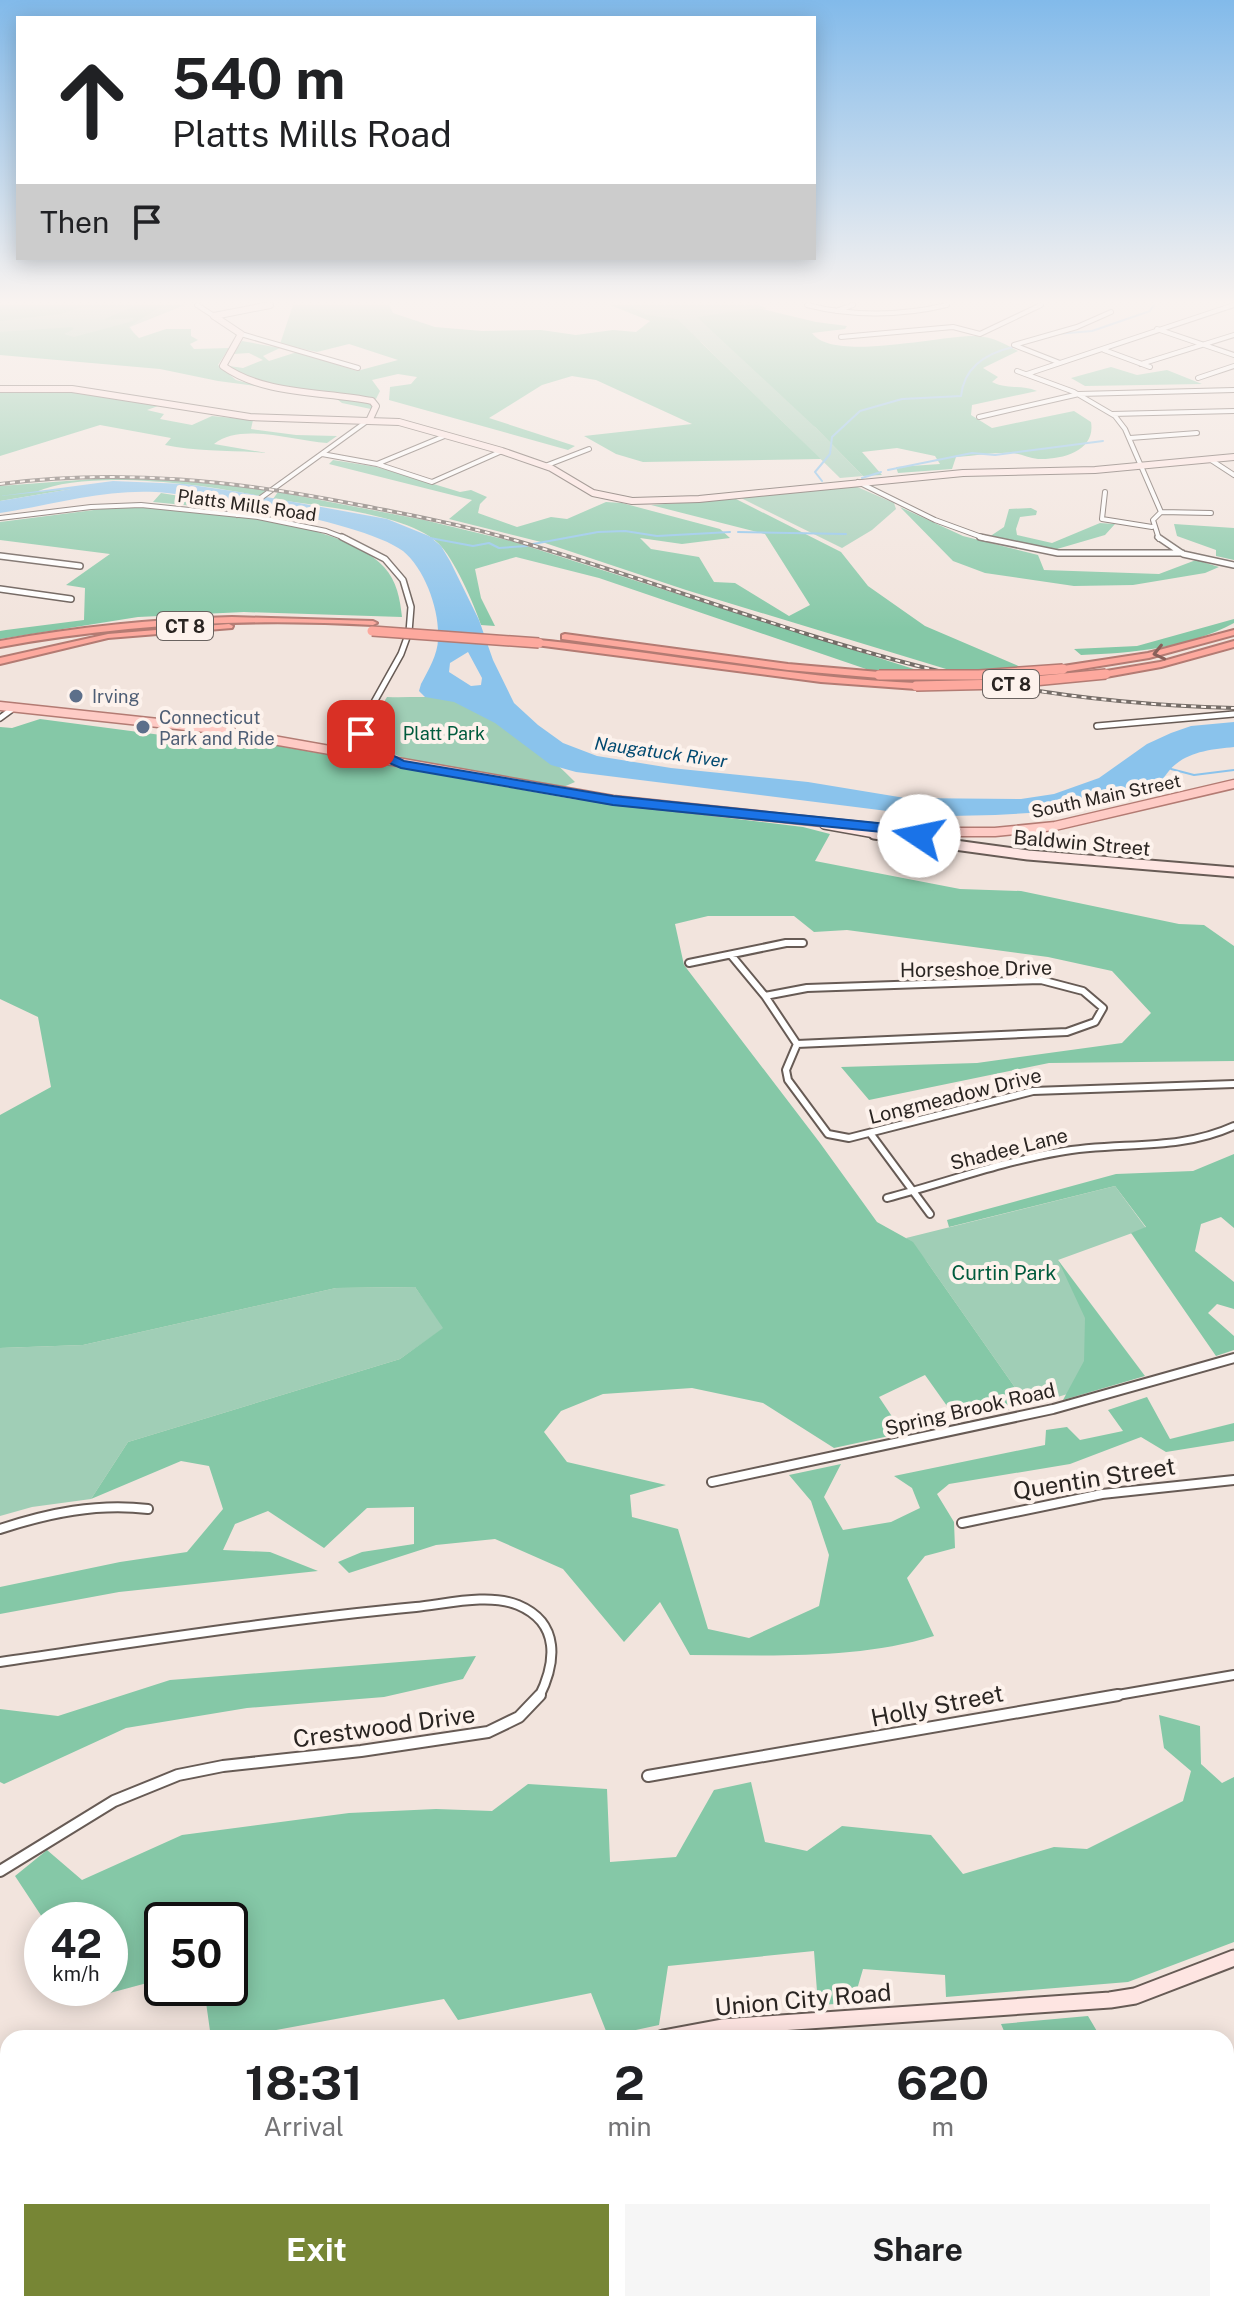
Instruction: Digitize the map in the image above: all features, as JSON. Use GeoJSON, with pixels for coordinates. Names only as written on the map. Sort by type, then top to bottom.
{"type":"FeatureCollection","features":[{"type":"Feature","properties":{"kind":"highway","name":"CT 8"},"geometry":{"type":"LineString","coordinates":[[0,647],[83,630],[180,620],[276,618],[625,643],[808,670],[968,676],[1063,669],[1149,655],[1234,632]]}},
{"type":"Feature","properties":{"kind":"highway","name":"CT 8"},"geometry":{"type":"LineString","coordinates":[[0,647],[126,630],[253,625],[373,627]]}},
{"type":"Feature","properties":{"kind":"highway"},"geometry":{"type":"LineString","coordinates":[[0,661],[49,647],[122,634],[253,625]]}},
{"type":"Feature","properties":{"kind":"highway","name":"CT 8"},"geometry":{"type":"LineString","coordinates":[[538,639],[806,679],[916,686],[1004,684],[1106,674],[1170,662],[1234,644]]}},
{"type":"Feature","properties":{"kind":"main road"},"geometry":{"type":"LineString","coordinates":[[221,413],[247,417],[370,419],[418,425],[545,466],[593,493],[632,501],[699,499],[856,481],[963,473],[1141,466],[1234,457]]}},
{"type":"Feature","properties":{"kind":"main road"},"geometry":{"type":"LineString","coordinates":[[370,419],[373,413]]}},
{"type":"Feature","properties":{"kind":"main road","name":"South Main Street"},"geometry":{"type":"LineString","coordinates":[[0,706],[205,728],[613,800],[917,832],[977,833],[1045,828],[1234,784]]}},
{"type":"Feature","properties":{"kind":"main road","name":"Baldwin Street"},"geometry":{"type":"LineString","coordinates":[[814,822],[927,843],[1055,860],[1234,872]]}},
{"type":"Feature","properties":{"kind":"main road"},"geometry":{"type":"LineString","coordinates":[[917,832],[927,843]]}},
{"type":"Feature","properties":{"kind":"main road","name":"Union City Road"},"geometry":{"type":"LineString","coordinates":[[706,2030],[946,2011],[1073,2005],[1135,1996],[1234,1958]]}},
{"type":"Feature","properties":{"kind":"street"},"geometry":{"type":"LineString","coordinates":[[979,417],[995,413]]}},
{"type":"Feature","properties":{"kind":"street"},"geometry":{"type":"LineString","coordinates":[[1112,414],[1159,413]]}},
{"type":"Feature","properties":{"kind":"street"},"geometry":{"type":"LineString","coordinates":[[1112,414],[1130,438],[1161,512]]}},
{"type":"Feature","properties":{"kind":"street"},"geometry":{"type":"LineString","coordinates":[[237,515],[370,419]]}},
{"type":"Feature","properties":{"kind":"street"},"geometry":{"type":"LineString","coordinates":[[1130,438],[1197,433]]}},
{"type":"Feature","properties":{"kind":"street"},"geometry":{"type":"LineString","coordinates":[[377,464],[447,435]]}},
{"type":"Feature","properties":{"kind":"street"},"geometry":{"type":"LineString","coordinates":[[545,466],[589,449]]}},
{"type":"Feature","properties":{"kind":"street"},"geometry":{"type":"LineString","coordinates":[[322,454],[377,464],[432,482],[502,451]]}},
{"type":"Feature","properties":{"kind":"street"},"geometry":{"type":"LineString","coordinates":[[1211,460],[1234,475]]}},
{"type":"Feature","properties":{"kind":"street"},"geometry":{"type":"LineString","coordinates":[[856,481],[924,516],[969,534],[1017,547],[1093,555],[1182,553],[1234,565]]}},
{"type":"Feature","properties":{"kind":"street"},"geometry":{"type":"LineString","coordinates":[[1105,492],[1102,519],[1152,527]]}},
{"type":"Feature","properties":{"kind":"street","name":"Platts Mills Road"},"geometry":{"type":"LineString","coordinates":[[0,518],[125,505],[237,515],[294,524],[348,539],[382,558],[404,579],[411,607],[407,639],[399,660],[369,707],[361,736],[360,757]]}},
{"type":"Feature","properties":{"kind":"street"},"geometry":{"type":"LineString","coordinates":[[1182,553],[1157,537],[1152,527],[1153,520],[1161,512],[1211,513]]}},
{"type":"Feature","properties":{"kind":"street"},"geometry":{"type":"LineString","coordinates":[[0,556],[80,566]]}},
{"type":"Feature","properties":{"kind":"street"},"geometry":{"type":"LineString","coordinates":[[0,589],[71,599]]}},
{"type":"Feature","properties":{"kind":"street"},"geometry":{"type":"LineString","coordinates":[[0,718],[15,707]]}},
{"type":"Feature","properties":{"kind":"street"},"geometry":{"type":"LineString","coordinates":[[1097,726],[1234,714]]}},
{"type":"Feature","properties":{"kind":"street"},"geometry":{"type":"LineString","coordinates":[[361,736],[375,752],[401,764]]}},
{"type":"Feature","properties":{"kind":"street","name":"Platts Mills Road"},"geometry":{"type":"LineString","coordinates":[[345,754],[353,737],[361,736]]}},
{"type":"Feature","properties":{"kind":"street"},"geometry":{"type":"LineString","coordinates":[[689,963],[786,943],[803,943]]}},
{"type":"Feature","properties":{"kind":"street"},"geometry":{"type":"LineString","coordinates":[[731,955],[765,996],[797,1044]]}},
{"type":"Feature","properties":{"kind":"street","name":"Horseshoe Drive"},"geometry":{"type":"LineString","coordinates":[[765,996],[807,988],[1041,980],[1062,983],[1088,993],[1103,1008],[1095,1022],[1067,1032],[797,1044]]}},
{"type":"Feature","properties":{"kind":"street","name":"Longmeadow Drive"},"geometry":{"type":"LineString","coordinates":[[797,1044],[786,1070],[788,1080],[828,1134],[849,1138],[1033,1091],[1234,1084]]}},
{"type":"Feature","properties":{"kind":"street","name":"Shadee Lane"},"geometry":{"type":"LineString","coordinates":[[887,1198],[1069,1149],[1180,1143],[1224,1132],[1234,1126]]}},
{"type":"Feature","properties":{"kind":"street"},"geometry":{"type":"LineString","coordinates":[[870,1133],[930,1214]]}},
{"type":"Feature","properties":{"kind":"street","name":"Spring Brook Road"},"geometry":{"type":"LineString","coordinates":[[712,1482],[1053,1409],[1234,1358]]}},
{"type":"Feature","properties":{"kind":"street","name":"Quentin Street"},"geometry":{"type":"LineString","coordinates":[[962,1523],[1102,1494],[1234,1480]]}},
{"type":"Feature","properties":{"kind":"street"},"geometry":{"type":"LineString","coordinates":[[0,1529],[23,1521],[123,1505],[148,1509]]}},
{"type":"Feature","properties":{"kind":"street","name":"Crestwood Drive"},"geometry":{"type":"LineString","coordinates":[[0,1662],[329,1615],[492,1600],[519,1605],[541,1622],[554,1647],[551,1673],[539,1698],[519,1717],[488,1732],[361,1751],[223,1766],[178,1775],[114,1801],[0,1871]]}},
{"type":"Feature","properties":{"kind":"street","name":"Holly Street"},"geometry":{"type":"LineString","coordinates":[[648,1776],[1234,1675]]}},
{"type":"Feature","properties":{"kind":"green space"},"geometry":{"type":"Polygon","coordinates":[[[0,413],[159,413],[164,414],[160,419],[192,425],[212,416],[253,420],[251,429],[337,436],[327,443],[253,433],[238,434],[214,444],[267,453],[165,445],[171,438],[100,425],[0,456],[0,413]]]}},
{"type":"Feature","properties":{"kind":"green space"},"geometry":{"type":"Polygon","coordinates":[[[435,413],[497,413],[489,418],[575,446],[568,450],[435,413]]]}},
{"type":"Feature","properties":{"kind":"green space"},"geometry":{"type":"Polygon","coordinates":[[[668,413],[774,413],[821,459],[643,462],[616,454],[584,436],[692,424],[668,413]]]}},
{"type":"Feature","properties":{"kind":"green space"},"geometry":{"type":"Polygon","coordinates":[[[773,413],[807,413],[815,427],[863,476],[840,478],[773,413]]]}},
{"type":"Feature","properties":{"kind":"green space"},"geometry":{"type":"Polygon","coordinates":[[[800,413],[971,413],[992,428],[1077,413],[1091,422],[1091,432],[1083,447],[1057,458],[1038,459],[1006,453],[956,457],[952,469],[898,473],[896,467],[940,464],[935,456],[897,448],[862,452],[882,475],[863,476],[800,413]]]}},
{"type":"Feature","properties":{"kind":"green space"},"geometry":{"type":"Polygon","coordinates":[[[333,460],[377,467],[460,492],[471,490],[487,497],[480,504],[478,513],[517,527],[551,517],[567,519],[606,502],[622,503],[720,529],[730,538],[682,544],[640,538],[651,549],[699,557],[714,582],[735,583],[789,616],[810,605],[765,534],[651,505],[736,499],[841,552],[868,586],[925,626],[1023,668],[956,672],[686,590],[545,543],[449,519],[472,500],[329,464],[333,460]]]}},
{"type":"Feature","properties":{"kind":"green space"},"geometry":{"type":"Polygon","coordinates":[[[133,476],[216,482],[268,490],[259,496],[178,483],[85,481],[36,492],[77,488],[0,501],[0,486],[133,476]]]}},
{"type":"Feature","properties":{"kind":"green space"},"geometry":{"type":"Polygon","coordinates":[[[855,486],[894,503],[896,509],[872,530],[842,548],[741,498],[855,486]]]}},
{"type":"Feature","properties":{"kind":"green space"},"geometry":{"type":"Polygon","coordinates":[[[278,492],[424,520],[511,541],[920,671],[869,670],[599,578],[516,557],[475,569],[481,598],[495,626],[481,625],[450,559],[438,543],[423,533],[405,524],[360,512],[273,499],[278,492]]]}},
{"type":"Feature","properties":{"kind":"green space"},"geometry":{"type":"Polygon","coordinates":[[[161,493],[242,506],[235,510],[153,502],[161,493]]]}},
{"type":"Feature","properties":{"kind":"green space"},"geometry":{"type":"Polygon","coordinates":[[[125,506],[262,520],[333,537],[362,550],[384,567],[395,584],[402,617],[244,612],[138,617],[0,639],[0,631],[84,620],[85,588],[66,585],[110,554],[0,540],[0,522],[125,506]]]}},
{"type":"Feature","properties":{"kind":"green space"},"geometry":{"type":"Polygon","coordinates":[[[900,507],[963,536],[1038,555],[1044,570],[1159,574],[1196,560],[1219,567],[1205,573],[1133,585],[1074,586],[985,573],[953,561],[900,507]]]}},
{"type":"Feature","properties":{"kind":"green space"},"geometry":{"type":"Polygon","coordinates":[[[1031,508],[1037,511],[1036,515],[1020,517],[1017,535],[1052,543],[1100,523],[1115,524],[1105,535],[1057,549],[989,537],[1004,527],[1009,509],[1031,508]]]}},
{"type":"Feature","properties":{"kind":"green space"},"geometry":{"type":"Polygon","coordinates":[[[1174,524],[1234,528],[1234,560],[1216,556],[1216,550],[1177,536],[1174,524]]]}},
{"type":"Feature","properties":{"kind":"green space"},"geometry":{"type":"Polygon","coordinates":[[[1234,619],[1234,623],[1216,631],[1160,648],[1081,655],[1074,649],[1137,646],[1234,619]]]}},
{"type":"Feature","properties":{"kind":"green space","name":"Platt Park"},"geometry":{"type":"Polygon","coordinates":[[[387,697],[440,698],[473,706],[520,734],[575,782],[561,788],[412,761],[377,748],[375,721],[387,697]]]}},
{"type":"Feature","properties":{"kind":"green space"},"geometry":{"type":"Polygon","coordinates":[[[40,719],[199,740],[218,735],[573,799],[803,827],[830,834],[815,861],[960,889],[1021,891],[1179,924],[1204,925],[1234,946],[1234,1061],[1049,1063],[869,1100],[841,1067],[977,1063],[1122,1043],[1151,1013],[1112,971],[1048,957],[847,930],[814,932],[794,916],[708,916],[675,924],[684,965],[877,1222],[913,1242],[1028,1406],[957,1420],[925,1375],[879,1397],[903,1433],[834,1448],[763,1403],[692,1388],[603,1394],[561,1411],[544,1432],[567,1462],[666,1485],[630,1495],[632,1517],[678,1529],[708,1629],[749,1638],[819,1606],[829,1555],[811,1501],[789,1475],[841,1464],[824,1497],[843,1530],[891,1522],[920,1508],[912,1488],[894,1476],[1045,1445],[1046,1430],[1067,1427],[1080,1440],[1123,1431],[1108,1410],[1147,1397],[1170,1439],[1234,1423],[1234,1441],[1166,1452],[1141,1437],[1070,1464],[949,1484],[937,1494],[954,1522],[955,1548],[925,1556],[907,1578],[934,1636],[874,1649],[814,1654],[690,1655],[660,1602],[624,1642],[563,1569],[495,1539],[436,1545],[349,1573],[338,1562],[362,1552],[414,1544],[414,1507],[367,1508],[324,1548],[268,1511],[235,1524],[223,1550],[270,1552],[318,1571],[119,1592],[0,1614],[0,1587],[120,1562],[187,1552],[223,1509],[209,1466],[181,1461],[91,1499],[128,1442],[400,1359],[443,1328],[415,1287],[336,1288],[83,1345],[0,1348],[0,1115],[51,1087],[38,1017],[0,999],[0,727],[12,728],[40,719]]]}},
{"type":"Feature","properties":{"kind":"green space"},"geometry":{"type":"Polygon","coordinates":[[[1234,1154],[1234,1228],[1221,1217],[1201,1224],[1195,1251],[1234,1282],[1234,1309],[1217,1304],[1208,1313],[1234,1336],[1234,1350],[1216,1356],[1131,1233],[1146,1227],[1115,1186],[949,1227],[947,1220],[1116,1174],[1193,1171],[1234,1154]]]}},
{"type":"Feature","properties":{"kind":"green space","name":"Curtin Park"},"geometry":{"type":"Polygon","coordinates":[[[1115,1186],[1146,1228],[1058,1260],[1130,1375],[1028,1406],[927,1262],[906,1238],[1115,1186]]]}},
{"type":"Feature","properties":{"kind":"green space"},"geometry":{"type":"Polygon","coordinates":[[[1058,1260],[1145,1376],[1063,1400],[1084,1361],[1085,1318],[1058,1260]]]}},
{"type":"Feature","properties":{"kind":"green space"},"geometry":{"type":"Polygon","coordinates":[[[415,1287],[444,1328],[400,1359],[128,1442],[91,1499],[32,1507],[0,1516],[0,1348],[83,1345],[336,1288],[415,1287]]]}},
{"type":"Feature","properties":{"kind":"green space"},"geometry":{"type":"Polygon","coordinates":[[[476,1656],[463,1679],[384,1697],[247,1708],[126,1728],[4,1784],[0,1782],[0,1709],[58,1716],[170,1680],[476,1656]]]}},
{"type":"Feature","properties":{"kind":"green space"},"geometry":{"type":"Polygon","coordinates":[[[1159,1715],[1200,1726],[1201,1764],[1222,1783],[1234,1777],[1234,1942],[1128,1982],[946,1997],[945,1975],[863,1969],[853,2003],[818,2005],[814,1951],[668,1966],[659,2025],[636,2030],[606,2030],[591,1993],[458,2020],[444,1999],[276,2030],[210,2030],[207,2006],[248,2006],[248,1902],[144,1902],[144,1984],[128,1988],[128,1902],[32,1902],[15,1876],[47,1850],[82,1880],[182,1835],[349,1813],[436,1809],[492,1811],[528,1784],[607,1789],[610,1862],[676,1857],[714,1790],[751,1782],[765,1842],[807,1851],[842,1826],[931,1835],[963,1874],[1054,1847],[1087,1849],[1183,1801],[1191,1771],[1164,1748],[1159,1715]]]}},
{"type":"Feature","properties":{"kind":"green space"},"geometry":{"type":"Polygon","coordinates":[[[1088,2016],[1096,2030],[1004,2030],[1001,2024],[1088,2016]]]}},
{"type":"Feature","properties":{"kind":"water"},"geometry":{"type":"Polygon","coordinates":[[[113,481],[185,484],[387,519],[429,536],[441,546],[450,561],[514,703],[563,743],[597,756],[671,768],[808,782],[905,798],[1021,799],[1054,794],[1099,778],[1147,744],[1191,726],[1234,722],[1234,747],[1189,756],[1146,792],[1065,809],[982,815],[927,816],[576,772],[551,765],[495,723],[454,702],[425,697],[419,691],[438,645],[434,604],[424,579],[411,559],[383,540],[284,512],[180,494],[117,493],[0,513],[0,501],[71,489],[0,496],[113,481]],[[468,652],[450,663],[449,672],[471,686],[481,685],[482,678],[468,652]]]}},
{"type":"Feature","properties":{"kind":"waterway"},"geometry":{"type":"LineString","coordinates":[[822,481],[815,472],[830,454],[832,437],[858,413]]}},
{"type":"Feature","properties":{"kind":"waterway"},"geometry":{"type":"LineString","coordinates":[[888,470],[972,453],[995,455],[1103,441]]}},
{"type":"Feature","properties":{"kind":"waterway"},"geometry":{"type":"LineString","coordinates":[[862,478],[881,472]]}},
{"type":"Feature","properties":{"kind":"waterway"},"geometry":{"type":"LineString","coordinates":[[533,544],[598,532],[625,531],[657,536],[730,532]]}},
{"type":"Feature","properties":{"kind":"waterway"},"geometry":{"type":"LineString","coordinates":[[738,532],[846,534]]}},
{"type":"Feature","properties":{"kind":"waterway"},"geometry":{"type":"LineString","coordinates":[[430,538],[473,546],[489,543],[499,548],[527,546]]}},
{"type":"Feature","properties":{"kind":"waterway"},"geometry":{"type":"LineString","coordinates":[[1171,769],[1194,775],[1234,770]]}},
{"type":"Feature","properties":{"kind":"railway"},"geometry":{"type":"LineString","coordinates":[[0,484],[46,479],[136,477],[225,484],[314,497],[495,535],[822,639],[964,677],[1079,697],[1234,708]]}},
{"type":"Feature","properties":{"kind":"place","name":"Irving"},"geometry":{"type":"Point","coordinates":[76,696]}},
{"type":"Feature","properties":{"kind":"place","name":"Connecticut Park and Ride"},"geometry":{"type":"Point","coordinates":[143,727]}},
{"type":"Feature","properties":{"kind":"route"},"geometry":{"type":"LineString","coordinates":[[361,734],[373,751],[401,764],[613,800],[917,832],[919,836]]}},
{"type":"Feature","properties":{"kind":"water label","name":"Naugatuck River"},"geometry":{"type":"Point","coordinates":[661,752]}}]}
